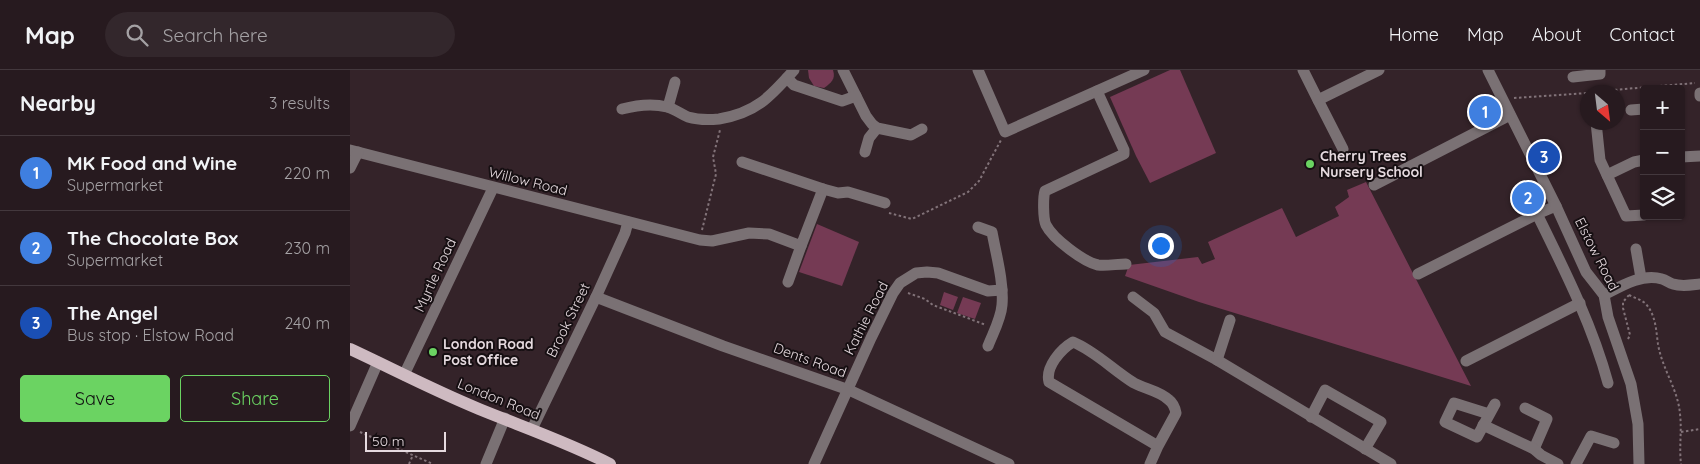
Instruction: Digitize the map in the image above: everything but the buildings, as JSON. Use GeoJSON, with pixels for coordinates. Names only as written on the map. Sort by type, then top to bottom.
{"type":"FeatureCollection","features":[{"type":"Feature","properties":{"kind":"main road","name":"London Road"},"geometry":{"type":"LineString","coordinates":[[350,349],[404,376],[532,428],[610,464]]}},
{"type":"Feature","properties":{"kind":"street"},"geometry":{"type":"LineString","coordinates":[[843,70],[866,116],[877,128],[911,135],[922,128]]}},
{"type":"Feature","properties":{"kind":"street"},"geometry":{"type":"LineString","coordinates":[[978,70],[1005,132],[1140,71]]}},
{"type":"Feature","properties":{"kind":"street"},"geometry":{"type":"LineString","coordinates":[[1303,70],[1343,149]]}},
{"type":"Feature","properties":{"kind":"street"},"geometry":{"type":"LineString","coordinates":[[1318,100],[1378,70]]}},
{"type":"Feature","properties":{"kind":"street","name":"Elstow Road"},"geometry":{"type":"LineString","coordinates":[[1488,70],[1556,206],[1586,272],[1604,295],[1608,317],[1634,396],[1639,464]]}},
{"type":"Feature","properties":{"kind":"street"},"geometry":{"type":"LineString","coordinates":[[1573,77],[1600,74],[1600,70]]}},
{"type":"Feature","properties":{"kind":"street"},"geometry":{"type":"LineString","coordinates":[[622,109],[643,104],[668,107],[689,117],[710,120],[735,117],[761,104],[790,74],[794,85],[842,101],[856,96]]}},
{"type":"Feature","properties":{"kind":"street"},"geometry":{"type":"LineString","coordinates":[[668,107],[675,82]]}},
{"type":"Feature","properties":{"kind":"street"},"geometry":{"type":"LineString","coordinates":[[1097,91],[1124,150],[1124,154],[1045,191],[1043,196],[1045,222],[1051,231],[1076,255],[1099,265],[1126,264]]}},
{"type":"Feature","properties":{"kind":"street"},"geometry":{"type":"LineString","coordinates":[[1632,110],[1640,109]]}},
{"type":"Feature","properties":{"kind":"street"},"geometry":{"type":"LineString","coordinates":[[1374,185],[1510,115]]}},
{"type":"Feature","properties":{"kind":"street"},"geometry":{"type":"LineString","coordinates":[[865,152],[869,138],[877,128]]}},
{"type":"Feature","properties":{"kind":"street"},"geometry":{"type":"LineString","coordinates":[[1597,130],[1600,160],[1626,216],[1640,215]]}},
{"type":"Feature","properties":{"kind":"street"},"geometry":{"type":"LineString","coordinates":[[350,168],[354,151]]}},
{"type":"Feature","properties":{"kind":"street","name":"Willow Road"},"geometry":{"type":"LineString","coordinates":[[354,151],[700,240],[712,241],[749,233],[769,234],[801,246]]}},
{"type":"Feature","properties":{"kind":"street"},"geometry":{"type":"LineString","coordinates":[[1685,156],[1699,154]]}},
{"type":"Feature","properties":{"kind":"street"},"geometry":{"type":"LineString","coordinates":[[1607,174],[1640,161]]}},
{"type":"Feature","properties":{"kind":"street"},"geometry":{"type":"LineString","coordinates":[[742,162],[823,189],[838,193],[848,192],[884,207]]}},
{"type":"Feature","properties":{"kind":"street","name":"Myrtle Road"},"geometry":{"type":"LineString","coordinates":[[404,376],[493,188]]}},
{"type":"Feature","properties":{"kind":"street"},"geometry":{"type":"LineString","coordinates":[[788,282],[823,189]]}},
{"type":"Feature","properties":{"kind":"street"},"geometry":{"type":"LineString","coordinates":[[1418,274],[1556,206]]}},
{"type":"Feature","properties":{"kind":"street"},"geometry":{"type":"LineString","coordinates":[[1537,214],[1580,304],[1600,352],[1608,383]]}},
{"type":"Feature","properties":{"kind":"street","name":"Brook Street"},"geometry":{"type":"LineString","coordinates":[[532,428],[596,297],[625,234],[628,222]]}},
{"type":"Feature","properties":{"kind":"street"},"geometry":{"type":"LineString","coordinates":[[978,227],[992,232],[1002,290],[1002,305],[988,346]]}},
{"type":"Feature","properties":{"kind":"street"},"geometry":{"type":"LineString","coordinates":[[1636,249],[1640,278]]}},
{"type":"Feature","properties":{"kind":"street","name":"Kathie Road"},"geometry":{"type":"LineString","coordinates":[[814,464],[871,338],[896,289],[906,278],[916,273],[927,272],[988,291],[1002,290]]}},
{"type":"Feature","properties":{"kind":"street"},"geometry":{"type":"LineString","coordinates":[[1604,295],[1640,278],[1664,279],[1673,284],[1684,286],[1700,284]]}},
{"type":"Feature","properties":{"kind":"street","name":"Dents Road"},"geometry":{"type":"LineString","coordinates":[[596,297],[723,346],[849,390],[1009,464]]}},
{"type":"Feature","properties":{"kind":"street"},"geometry":{"type":"LineString","coordinates":[[1133,297],[1154,313],[1165,332],[1217,360],[1391,464]]}},
{"type":"Feature","properties":{"kind":"street"},"geometry":{"type":"LineString","coordinates":[[1466,361],[1580,304]]}},
{"type":"Feature","properties":{"kind":"street"},"geometry":{"type":"LineString","coordinates":[[1217,360],[1230,320]]}},
{"type":"Feature","properties":{"kind":"street"},"geometry":{"type":"LineString","coordinates":[[1150,464],[1176,413],[1173,404],[1168,398],[1136,384],[1083,346],[1073,342],[1064,347],[1050,369],[1049,382],[1158,446]]}},
{"type":"Feature","properties":{"kind":"street"},"geometry":{"type":"LineString","coordinates":[[354,429],[378,362]]}},
{"type":"Feature","properties":{"kind":"street"},"geometry":{"type":"LineString","coordinates":[[1311,417],[1325,390],[1381,422],[1365,449]]}},
{"type":"Feature","properties":{"kind":"street"},"geometry":{"type":"LineString","coordinates":[[1454,403],[1492,409],[1483,425],[1477,437],[1445,422],[1454,403]]}},
{"type":"Feature","properties":{"kind":"street"},"geometry":{"type":"LineString","coordinates":[[1525,408],[1548,419],[1537,456]]}},
{"type":"Feature","properties":{"kind":"street"},"geometry":{"type":"LineString","coordinates":[[486,464],[505,418]]}},
{"type":"Feature","properties":{"kind":"street"},"geometry":{"type":"LineString","coordinates":[[1483,425],[1537,456],[1558,464]]}},
{"type":"Feature","properties":{"kind":"street"},"geometry":{"type":"LineString","coordinates":[[1576,464],[1591,436],[1614,443]]}},
{"type":"Feature","properties":{"kind":"path"},"geometry":{"type":"LineString","coordinates":[[1625,89],[1700,82]]}},
{"type":"Feature","properties":{"kind":"path"},"geometry":{"type":"LineString","coordinates":[[1501,98],[1580,94]]}},
{"type":"Feature","properties":{"kind":"path"},"geometry":{"type":"LineString","coordinates":[[700,240],[716,174],[713,157],[723,118]]}},
{"type":"Feature","properties":{"kind":"path"},"geometry":{"type":"LineString","coordinates":[[884,207],[912,220],[968,192],[979,181],[1005,132]]}},
{"type":"Feature","properties":{"kind":"path"},"geometry":{"type":"LineString","coordinates":[[1622,285],[1629,295],[1645,302],[1655,321],[1662,358],[1677,392],[1680,413],[1679,451],[1681,464]]}},
{"type":"Feature","properties":{"kind":"path"},"geometry":{"type":"LineString","coordinates":[[896,289],[925,299],[933,306],[995,329]]}},
{"type":"Feature","properties":{"kind":"path"},"geometry":{"type":"LineString","coordinates":[[1621,352],[1630,335],[1623,308],[1623,302],[1629,295]]}},
{"type":"Feature","properties":{"kind":"path"},"geometry":{"type":"LineString","coordinates":[[354,429],[433,464]]}},
{"type":"Feature","properties":{"kind":"path"},"geometry":{"type":"LineString","coordinates":[[1681,432],[1700,429]]}},
{"type":"Feature","properties":{"kind":"path"},"geometry":{"type":"LineString","coordinates":[[409,464],[413,455]]}},
{"type":"Feature","properties":{"kind":"shaded area"},"geometry":{"type":"Polygon","coordinates":[[[808,70],[833,70],[833,78],[824,88],[814,86],[809,78],[808,70]]]}},
{"type":"Feature","properties":{"kind":"shaded area"},"geometry":{"type":"Polygon","coordinates":[[[1170,70],[1180,70],[1216,153],[1150,183],[1110,97],[1170,70]]]}},
{"type":"Feature","properties":{"kind":"shaded area"},"geometry":{"type":"Polygon","coordinates":[[[1366,182],[1471,386],[1199,302],[1125,276],[1129,265],[1198,257],[1202,264],[1215,259],[1208,242],[1282,208],[1296,237],[1339,216],[1335,207],[1349,197],[1347,190],[1366,182]]]}},
{"type":"Feature","properties":{"kind":"shaded area"},"geometry":{"type":"Polygon","coordinates":[[[817,224],[859,242],[842,286],[799,272],[817,224]]]}},
{"type":"Feature","properties":{"kind":"shaded area"},"geometry":{"type":"Polygon","coordinates":[[[944,292],[958,297],[953,310],[940,305],[944,292]]]}},
{"type":"Feature","properties":{"kind":"shaded area"},"geometry":{"type":"Polygon","coordinates":[[[963,297],[981,303],[975,319],[957,313],[963,297]]]}},
{"type":"Feature","properties":{"kind":"place","name":"MK Food and Wine"},"geometry":{"type":"Point","coordinates":[1485,112]}},
{"type":"Feature","properties":{"kind":"place","name":"The Angel"},"geometry":{"type":"Point","coordinates":[1544,157]}},
{"type":"Feature","properties":{"kind":"place","name":"Cherry Trees Nursery School"},"geometry":{"type":"Point","coordinates":[1310,164]}},
{"type":"Feature","properties":{"kind":"place","name":"The Chocolate Box"},"geometry":{"type":"Point","coordinates":[1528,198]}},
{"type":"Feature","properties":{"kind":"place","name":"London Road Post Office"},"geometry":{"type":"Point","coordinates":[433,352]}}]}
